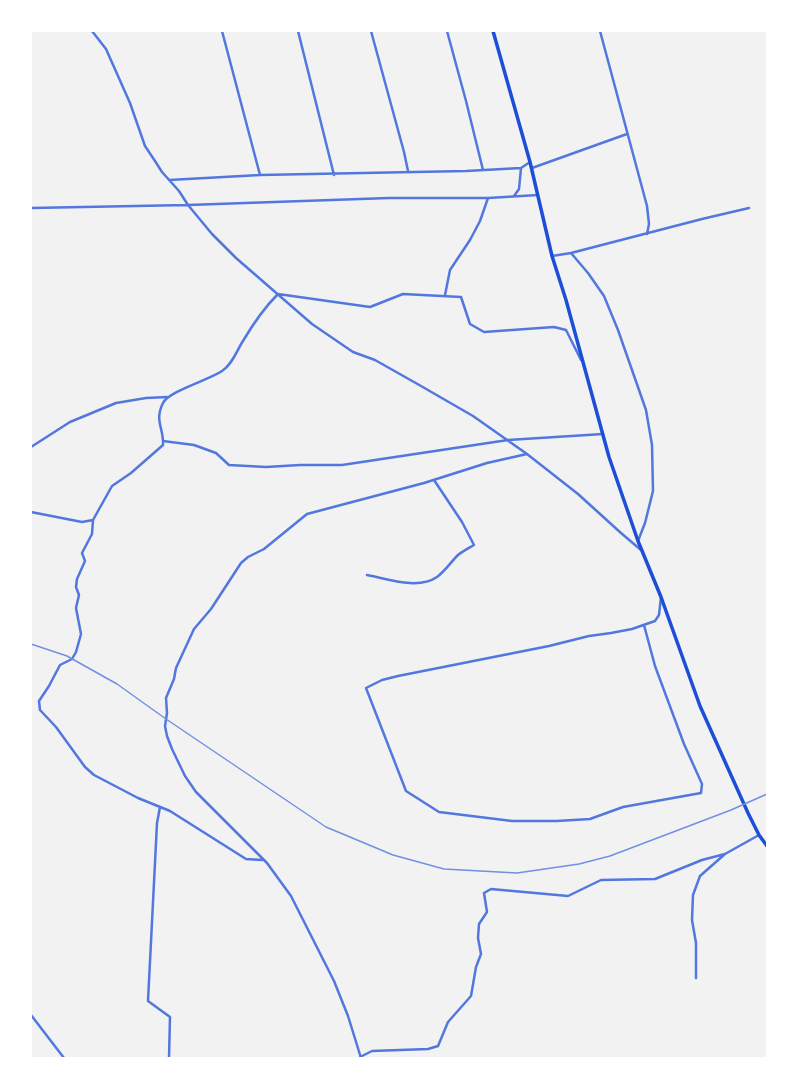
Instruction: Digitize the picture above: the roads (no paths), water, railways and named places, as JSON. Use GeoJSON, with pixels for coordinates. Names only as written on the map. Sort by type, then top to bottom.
{"type":"FeatureCollection","features":[{"type":"Feature","properties":{"kind":"main road"},"geometry":{"type":"LineString","coordinates":[[493,31],[532,168],[552,256],[609,457],[638,540],[661,597],[700,706],[742,801],[759,835],[767,846]]}},
{"type":"Feature","properties":{"kind":"street"},"geometry":{"type":"LineString","coordinates":[[92,31],[106,49],[130,103],[145,146],[162,172],[188,205],[212,234],[236,258],[312,324],[353,352],[376,360],[405,376],[473,416],[528,454],[578,494],[642,550]]}},
{"type":"Feature","properties":{"kind":"street"},"geometry":{"type":"LineString","coordinates":[[222,31],[260,175]]}},
{"type":"Feature","properties":{"kind":"street"},"geometry":{"type":"LineString","coordinates":[[298,31],[334,174]]}},
{"type":"Feature","properties":{"kind":"street"},"geometry":{"type":"LineString","coordinates":[[371,31],[408,171]]}},
{"type":"Feature","properties":{"kind":"street"},"geometry":{"type":"LineString","coordinates":[[447,31],[483,170]]}},
{"type":"Feature","properties":{"kind":"street"},"geometry":{"type":"LineString","coordinates":[[600,31],[647,206],[649,224],[647,234]]}},
{"type":"Feature","properties":{"kind":"street"},"geometry":{"type":"LineString","coordinates":[[532,168],[627,134]]}},
{"type":"Feature","properties":{"kind":"street"},"geometry":{"type":"LineString","coordinates":[[169,180],[260,175],[483,170],[520,168],[530,162]]}},
{"type":"Feature","properties":{"kind":"street"},"geometry":{"type":"LineString","coordinates":[[514,196],[519,189],[520,168]]}},
{"type":"Feature","properties":{"kind":"street"},"geometry":{"type":"LineString","coordinates":[[31,208],[188,205],[388,198],[488,198],[538,195]]}},
{"type":"Feature","properties":{"kind":"street"},"geometry":{"type":"LineString","coordinates":[[445,295],[450,270],[470,240],[480,221],[488,198]]}},
{"type":"Feature","properties":{"kind":"street"},"geometry":{"type":"LineString","coordinates":[[552,256],[571,253],[750,208]]}},
{"type":"Feature","properties":{"kind":"street"},"geometry":{"type":"LineString","coordinates":[[571,253],[588,273],[604,296],[618,330],[646,410],[652,445],[653,491],[645,523],[638,540]]}},
{"type":"Feature","properties":{"kind":"street"},"geometry":{"type":"LineString","coordinates":[[278,294],[370,307],[402,294],[461,297],[470,324],[484,332],[554,327],[566,330],[584,366]]}},
{"type":"Feature","properties":{"kind":"street"},"geometry":{"type":"LineString","coordinates":[[31,447],[70,422],[116,403],[146,398],[168,397],[205,381],[227,367],[260,314],[278,294]]}},
{"type":"Feature","properties":{"kind":"street"},"geometry":{"type":"LineString","coordinates":[[168,397],[163,402],[158,415],[163,444],[156,452],[131,473],[112,486],[93,520],[92,534],[82,553],[85,561],[77,579],[76,587],[80,594],[76,608],[81,634],[76,652],[72,659],[60,665],[39,701],[40,710],[56,727],[85,767],[94,775],[183,819],[246,859],[263,860]]}},
{"type":"Feature","properties":{"kind":"street"},"geometry":{"type":"LineString","coordinates":[[163,441],[194,445],[216,453],[229,465],[266,467],[342,465],[508,440],[603,434]]}},
{"type":"Feature","properties":{"kind":"street"},"geometry":{"type":"LineString","coordinates":[[528,454],[487,462],[434,480],[307,514],[264,549],[248,557],[241,563],[211,609],[194,629],[176,668],[174,679],[166,698],[167,713],[165,726],[167,736],[185,776],[196,792],[263,860],[282,883],[298,908],[334,981],[348,1016],[360,1057],[372,1051],[428,1049],[438,1046],[448,1022],[471,996],[476,968],[481,954],[478,938],[479,924],[487,912],[484,893],[491,889],[568,896],[601,880],[655,879],[702,860],[725,854]]}},
{"type":"Feature","properties":{"kind":"street"},"geometry":{"type":"LineString","coordinates":[[367,575],[402,582],[413,583],[426,581],[436,578],[458,555],[474,545],[462,522],[434,480]]}},
{"type":"Feature","properties":{"kind":"street"},"geometry":{"type":"LineString","coordinates":[[31,512],[82,522],[93,520]]}},
{"type":"Feature","properties":{"kind":"street"},"geometry":{"type":"LineString","coordinates":[[644,625],[655,666],[684,744],[702,784],[701,793],[623,807],[590,819],[512,821],[438,812],[406,791],[366,688],[382,680],[398,676],[549,646],[644,625],[654,621],[659,615],[661,597]]}},
{"type":"Feature","properties":{"kind":"street"},"geometry":{"type":"LineString","coordinates":[[160,807],[157,823],[148,1001],[170,1017],[169,1058]]}},
{"type":"Feature","properties":{"kind":"street"},"geometry":{"type":"LineString","coordinates":[[696,978],[696,943],[692,920],[693,895],[700,876],[725,854],[759,835]]}},
{"type":"Feature","properties":{"kind":"street"},"geometry":{"type":"LineString","coordinates":[[31,1015],[64,1058]]}},
{"type":"Feature","properties":{"kind":"railway"},"geometry":{"type":"LineString","coordinates":[[31,644],[67,656],[117,684],[166,719],[326,827],[393,855],[444,869],[517,873],[579,864],[610,856],[731,810],[767,794]]}}]}
